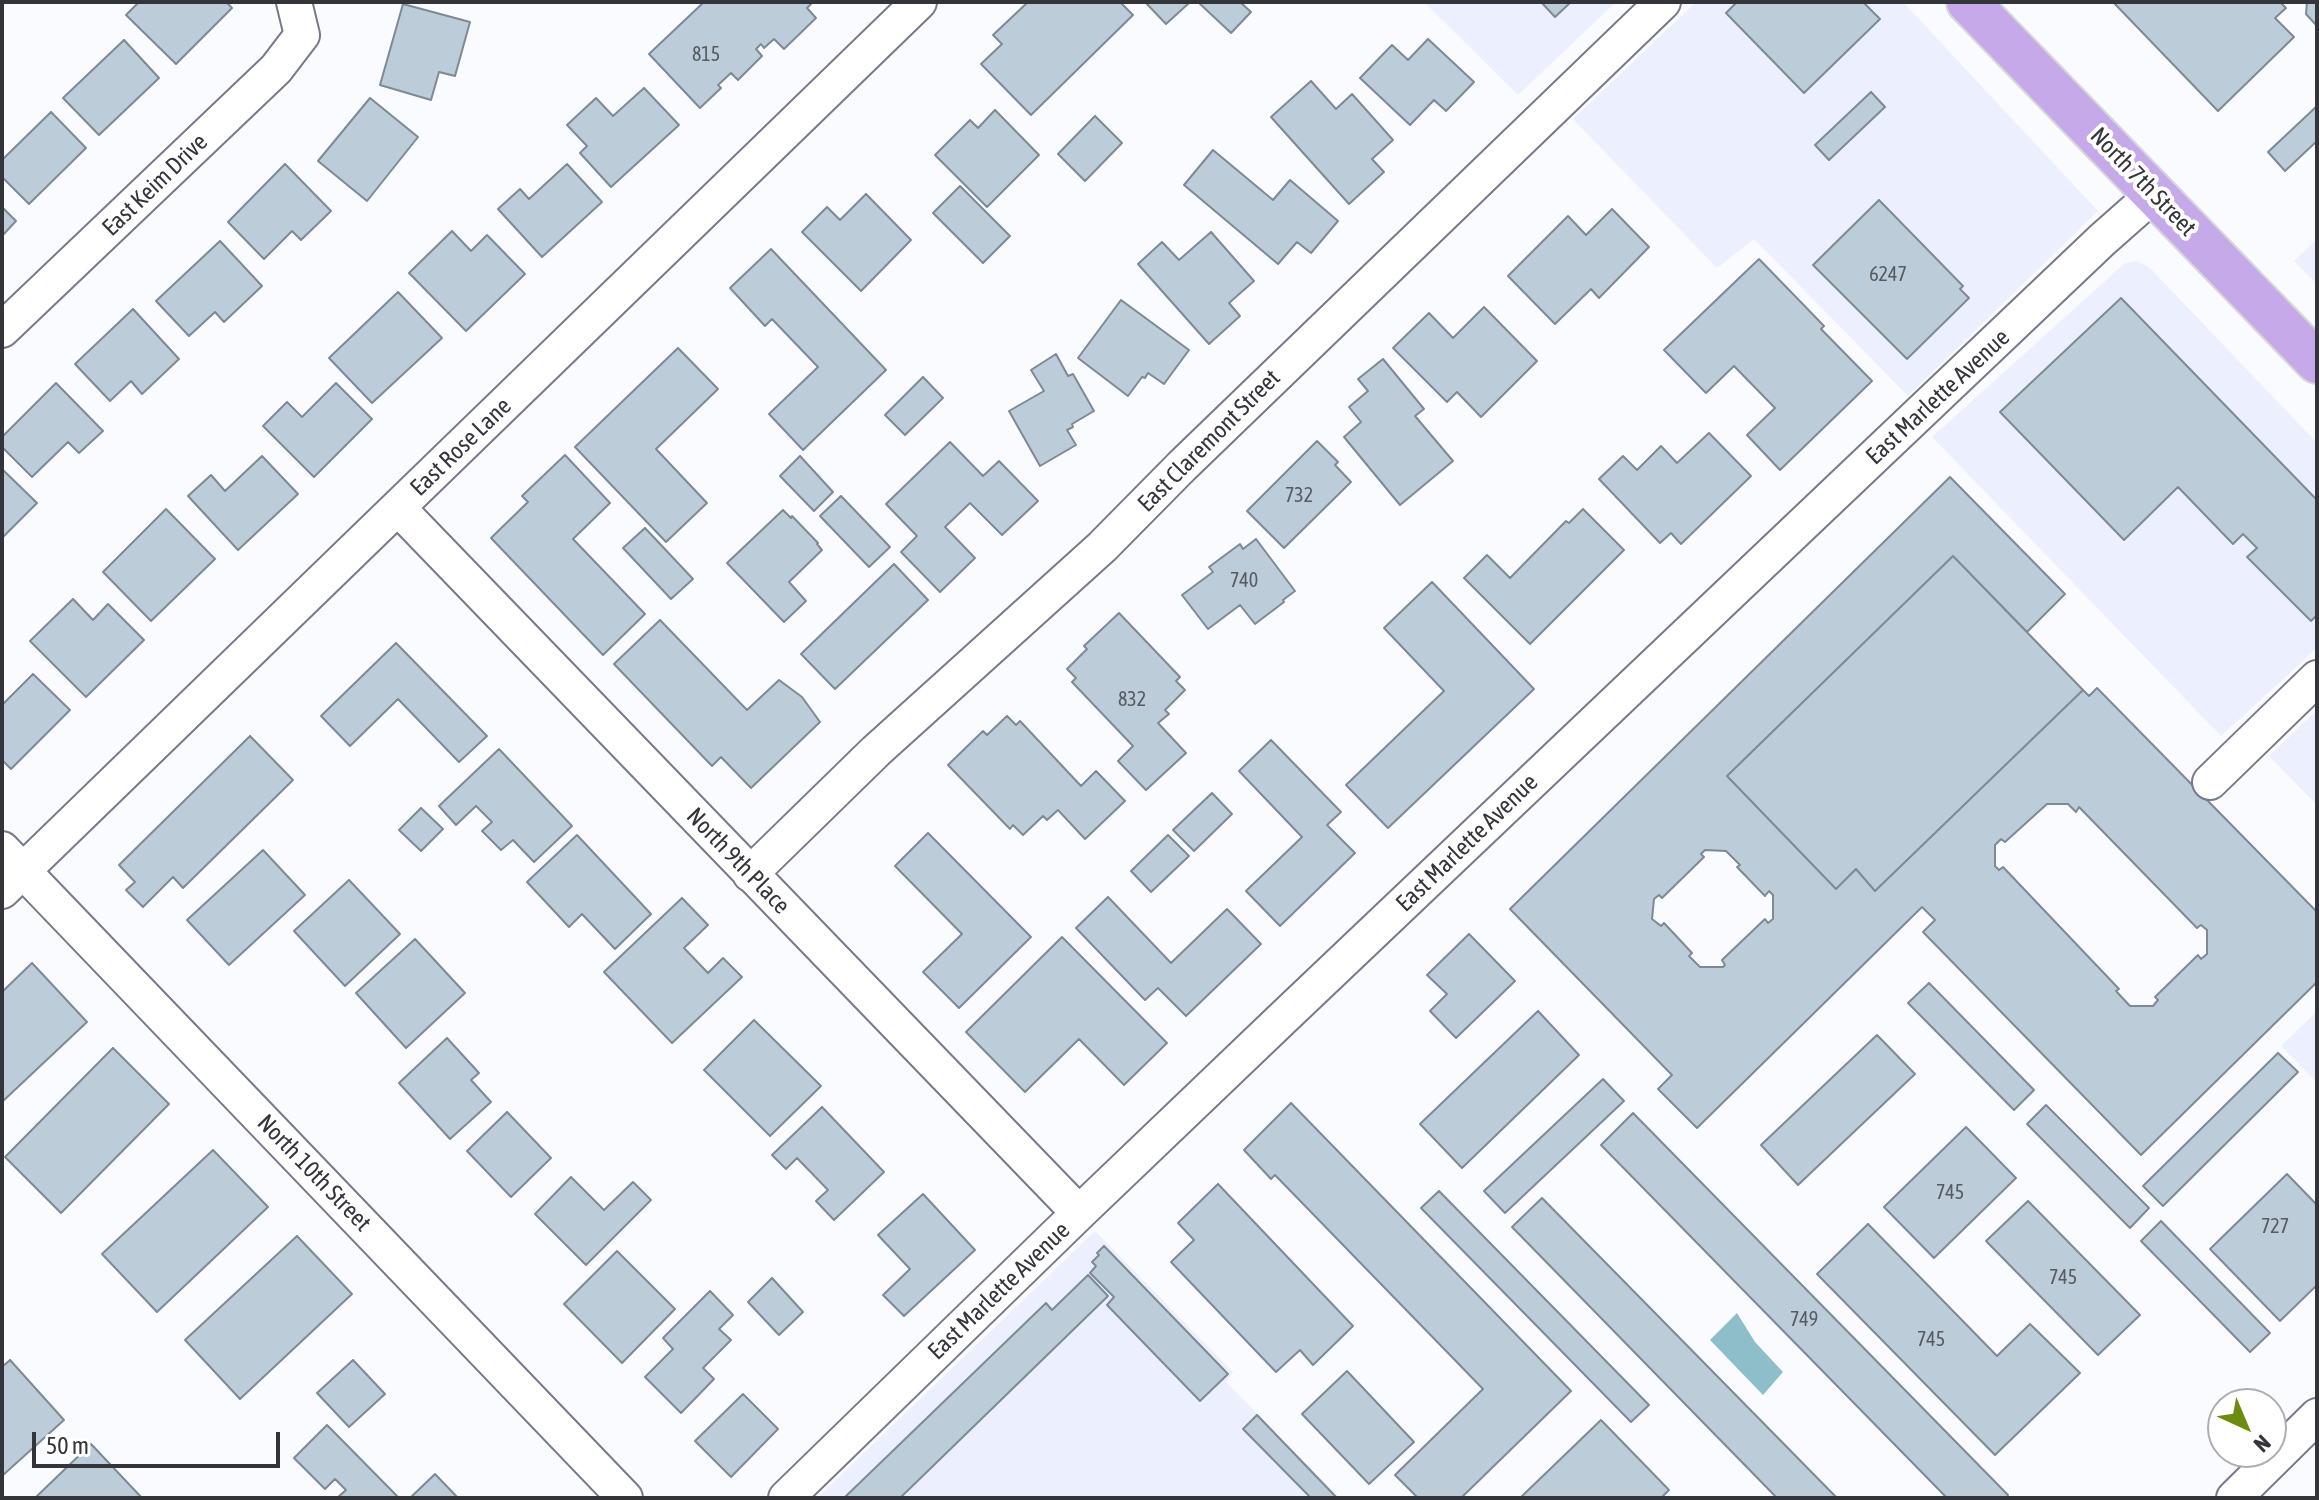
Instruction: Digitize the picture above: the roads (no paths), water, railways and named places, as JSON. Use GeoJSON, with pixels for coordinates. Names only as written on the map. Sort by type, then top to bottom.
{"type":"FeatureCollection","features":[{"type":"Feature","properties":{"kind":"main road","name":"North 7th Street"},"geometry":{"type":"LineString","coordinates":[[1968,2],[2317,362]]}},
{"type":"Feature","properties":{"kind":"street","name":"East Keim Drive"},"geometry":{"type":"LineString","coordinates":[[2,330],[276,69],[302,35],[294,2]]}},
{"type":"Feature","properties":{"kind":"street","name":"East Rose Lane"},"geometry":{"type":"LineString","coordinates":[[9,870],[398,508],[919,2]]}},
{"type":"Feature","properties":{"kind":"street","name":"East Claremont Street"},"geometry":{"type":"LineString","coordinates":[[750,874],[876,751],[1102,547],[1663,2]]}},
{"type":"Feature","properties":{"kind":"street","name":"East Marlette Avenue"},"geometry":{"type":"LineString","coordinates":[[786,1498],[1079,1213],[2154,194]]}},
{"type":"Feature","properties":{"kind":"street","name":"North 9th Place"},"geometry":{"type":"LineString","coordinates":[[398,508],[1079,1213]]}},
{"type":"Feature","properties":{"kind":"street"},"geometry":{"type":"LineString","coordinates":[[2210,782],[2317,678]]}},
{"type":"Feature","properties":{"kind":"street","name":"North 10th Street"},"geometry":{"type":"LineString","coordinates":[[9,870],[625,1498]]}},
{"type":"Feature","properties":{"kind":"street"},"geometry":{"type":"LineString","coordinates":[[2234,1498],[2317,1416]]}},
{"type":"Feature","properties":{"kind":"water"},"geometry":{"type":"Polygon","coordinates":[[[1737,1313],[1755,1342],[1783,1372],[1763,1395],[1710,1340],[1737,1313]]]}}]}
